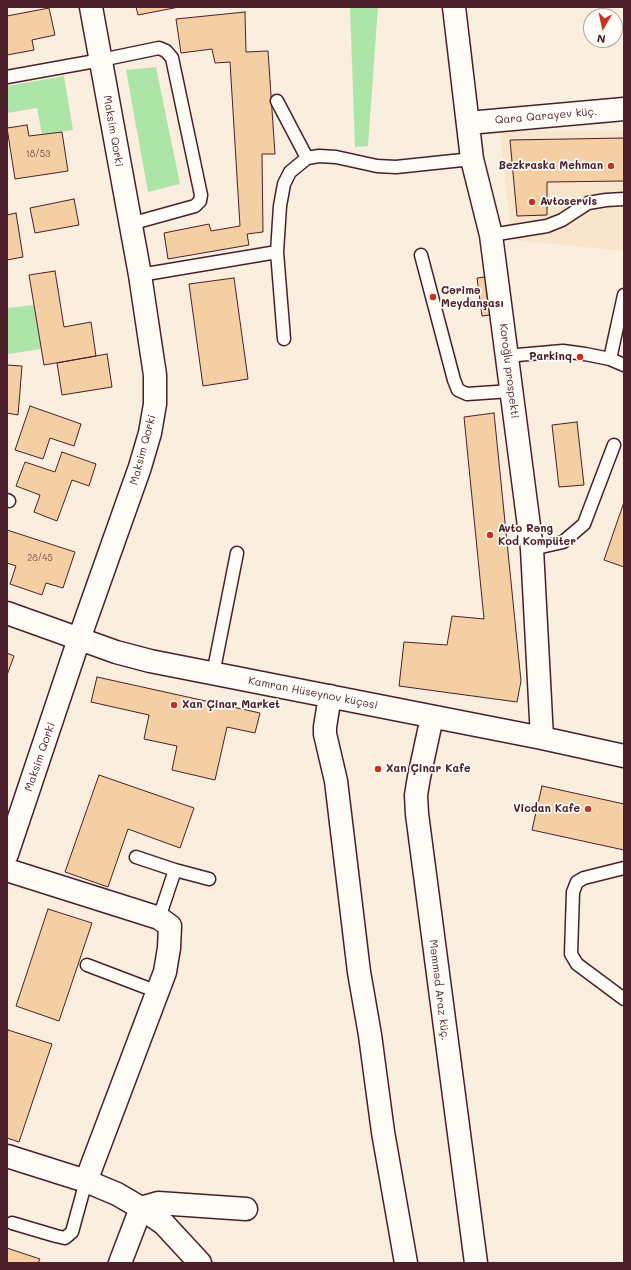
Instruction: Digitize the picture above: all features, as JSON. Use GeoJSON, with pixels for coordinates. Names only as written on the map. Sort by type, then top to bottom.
{"type":"FeatureCollection","features":[{"type":"Feature","properties":{"kind":"street","name":"Maksim Qorki"},"geometry":{"type":"LineString","coordinates":[[7,854],[79,639],[140,466],[150,433],[155,404],[155,375],[140,275],[91,7]]}},
{"type":"Feature","properties":{"kind":"street","name":"Koroğlu prospekti"},"geometry":{"type":"LineString","coordinates":[[454,7],[472,159],[492,235],[506,356],[532,549],[542,738]]}},
{"type":"Feature","properties":{"kind":"street","name":"Qara Qarayev küç."},"geometry":{"type":"LineString","coordinates":[[468,123],[624,109]]}},
{"type":"Feature","properties":{"kind":"street","name":"Kamran Hüseynov küçəsi"},"geometry":{"type":"LineString","coordinates":[[7,613],[116,652],[150,661],[542,738],[624,756]]}},
{"type":"Feature","properties":{"kind":"street"},"geometry":{"type":"LineString","coordinates":[[330,696],[325,734],[336,781],[359,972],[370,1035],[382,1132],[406,1263]]}},
{"type":"Feature","properties":{"kind":"street","name":"Məmməd Araz küç."},"geometry":{"type":"LineString","coordinates":[[432,717],[416,795],[417,814],[476,1263]]}},
{"type":"Feature","properties":{"kind":"street"},"geometry":{"type":"LineString","coordinates":[[7,870],[159,918],[170,926],[166,966],[158,992],[86,1181]]}},
{"type":"Feature","properties":{"kind":"street"},"geometry":{"type":"LineString","coordinates":[[7,1156],[86,1181],[117,1194],[164,1224],[200,1263]]}},
{"type":"Feature","properties":{"kind":"street"},"geometry":{"type":"LineString","coordinates":[[141,1208],[158,1203],[246,1209]]}},
{"type":"Feature","properties":{"kind":"street"},"geometry":{"type":"LineString","coordinates":[[120,1263],[141,1208]]}},
{"type":"Feature","properties":{"kind":"lane"},"geometry":{"type":"LineString","coordinates":[[7,77],[159,48],[166,51],[172,58],[201,195],[200,202],[195,206],[130,224]]}},
{"type":"Feature","properties":{"kind":"lane"},"geometry":{"type":"LineString","coordinates":[[277,101],[308,158]]}},
{"type":"Feature","properties":{"kind":"lane"},"geometry":{"type":"LineString","coordinates":[[284,339],[277,252],[279,212],[284,184],[290,172],[308,158],[319,156],[336,157],[378,166],[396,167],[472,159]]}},
{"type":"Feature","properties":{"kind":"lane"},"geometry":{"type":"LineString","coordinates":[[492,235],[547,226],[562,220],[588,203],[624,199]]}},
{"type":"Feature","properties":{"kind":"lane"},"geometry":{"type":"LineString","coordinates":[[140,275],[277,252]]}},
{"type":"Feature","properties":{"kind":"lane"},"geometry":{"type":"LineString","coordinates":[[421,255],[454,380],[458,390],[467,394],[511,391]]}},
{"type":"Feature","properties":{"kind":"lane"},"geometry":{"type":"LineString","coordinates":[[610,359],[624,296]]}},
{"type":"Feature","properties":{"kind":"lane"},"geometry":{"type":"LineString","coordinates":[[506,356],[563,351],[610,359],[624,365]]}},
{"type":"Feature","properties":{"kind":"lane"},"geometry":{"type":"LineString","coordinates":[[532,549],[563,542],[584,524],[614,445]]}},
{"type":"Feature","properties":{"kind":"lane"},"geometry":{"type":"LineString","coordinates":[[213,674],[237,553]]}},
{"type":"Feature","properties":{"kind":"lane"},"geometry":{"type":"LineString","coordinates":[[136,857],[209,879]]}},
{"type":"Feature","properties":{"kind":"lane"},"geometry":{"type":"LineString","coordinates":[[624,868],[584,878],[577,882],[573,892],[571,954],[578,964],[624,999]]}},
{"type":"Feature","properties":{"kind":"lane"},"geometry":{"type":"LineString","coordinates":[[159,918],[175,870]]}},
{"type":"Feature","properties":{"kind":"lane"},"geometry":{"type":"LineString","coordinates":[[87,965],[158,992]]}},
{"type":"Feature","properties":{"kind":"lane"},"geometry":{"type":"LineString","coordinates":[[12,1223],[65,1238],[72,1232],[86,1181]]}},
{"type":"Feature","properties":{"kind":"shaded area"},"geometry":{"type":"Polygon","coordinates":[[[500,131],[624,131],[624,251],[512,240],[500,131]]]}},
{"type":"Feature","properties":{"kind":"green space"},"geometry":{"type":"Polygon","coordinates":[[[350,7],[378,7],[368,146],[355,147],[350,7]]]}},
{"type":"Feature","properties":{"kind":"green space"},"geometry":{"type":"Polygon","coordinates":[[[156,67],[180,184],[148,192],[126,70],[156,67]]]}},
{"type":"Feature","properties":{"kind":"green space"},"geometry":{"type":"Polygon","coordinates":[[[64,76],[73,130],[42,134],[37,108],[7,113],[7,86],[64,76]]]}},
{"type":"Feature","properties":{"kind":"green space"},"geometry":{"type":"Polygon","coordinates":[[[34,305],[41,349],[9,354],[7,353],[7,308],[34,305]]]}},
{"type":"Feature","properties":{"kind":"building"},"geometry":{"type":"Polygon","coordinates":[[[136,7],[179,7],[138,15],[136,7]]]}},
{"type":"Feature","properties":{"kind":"building"},"geometry":{"type":"Polygon","coordinates":[[[49,8],[55,35],[32,40],[34,50],[7,55],[7,16],[49,8]]]}},
{"type":"Feature","properties":{"kind":"building"},"geometry":{"type":"Polygon","coordinates":[[[245,12],[246,52],[268,51],[275,154],[262,154],[263,232],[247,234],[249,245],[168,259],[164,233],[209,224],[211,231],[240,226],[230,62],[215,63],[212,49],[181,53],[176,19],[245,12]]]}},
{"type":"Feature","properties":{"kind":"building"},"geometry":{"type":"Polygon","coordinates":[[[27,125],[29,136],[62,132],[68,171],[15,179],[7,128],[27,125]]]}},
{"type":"Feature","properties":{"kind":"building"},"geometry":{"type":"Polygon","coordinates":[[[624,138],[624,181],[547,182],[547,215],[517,216],[510,140],[624,138]]]}},
{"type":"Feature","properties":{"kind":"building"},"geometry":{"type":"Polygon","coordinates":[[[74,199],[79,225],[35,233],[30,208],[74,199]]]}},
{"type":"Feature","properties":{"kind":"building"},"geometry":{"type":"Polygon","coordinates":[[[16,213],[23,257],[7,260],[7,215],[16,213]]]}},
{"type":"Feature","properties":{"kind":"building"},"geometry":{"type":"Polygon","coordinates":[[[55,271],[64,327],[91,322],[96,356],[44,365],[29,275],[55,271]]]}},
{"type":"Feature","properties":{"kind":"building"},"geometry":{"type":"Polygon","coordinates":[[[485,277],[490,315],[482,316],[477,278],[485,277]]]}},
{"type":"Feature","properties":{"kind":"building"},"geometry":{"type":"Polygon","coordinates":[[[234,278],[248,379],[203,386],[189,284],[234,278]]]}},
{"type":"Feature","properties":{"kind":"building"},"geometry":{"type":"Polygon","coordinates":[[[107,354],[112,387],[62,395],[57,363],[107,354]]]}},
{"type":"Feature","properties":{"kind":"building"},"geometry":{"type":"Polygon","coordinates":[[[7,365],[22,366],[18,415],[7,413],[7,365]]]}},
{"type":"Feature","properties":{"kind":"building"},"geometry":{"type":"Polygon","coordinates":[[[30,406],[81,424],[74,446],[50,438],[43,459],[15,450],[30,406]]]}},
{"type":"Feature","properties":{"kind":"building"},"geometry":{"type":"Polygon","coordinates":[[[494,413],[521,681],[517,702],[399,686],[404,642],[447,645],[452,616],[484,619],[464,417],[494,413]]]}},
{"type":"Feature","properties":{"kind":"building"},"geometry":{"type":"Polygon","coordinates":[[[577,422],[584,485],[559,487],[552,425],[577,422]]]}},
{"type":"Feature","properties":{"kind":"building"},"geometry":{"type":"Polygon","coordinates":[[[62,452],[96,464],[89,486],[72,480],[57,521],[34,512],[40,495],[16,486],[25,462],[55,472],[62,452]]]}},
{"type":"Feature","properties":{"kind":"building"},"geometry":{"type":"Polygon","coordinates":[[[624,502],[624,567],[604,560],[624,502]]]}},
{"type":"Feature","properties":{"kind":"building"},"geometry":{"type":"Polygon","coordinates":[[[7,530],[75,552],[63,588],[46,583],[42,595],[10,584],[16,566],[7,563],[7,530]]]}},
{"type":"Feature","properties":{"kind":"building"},"geometry":{"type":"Polygon","coordinates":[[[7,653],[14,656],[7,675],[7,653]]]}},
{"type":"Feature","properties":{"kind":"building"},"geometry":{"type":"Polygon","coordinates":[[[97,677],[260,713],[255,733],[227,727],[215,780],[172,770],[177,746],[144,739],[149,715],[91,702],[97,677]]]}},
{"type":"Feature","properties":{"kind":"building"},"geometry":{"type":"Polygon","coordinates":[[[99,775],[194,808],[180,848],[128,829],[108,887],[65,872],[99,775]]]}},
{"type":"Feature","properties":{"kind":"building"},"geometry":{"type":"Polygon","coordinates":[[[542,786],[624,804],[624,850],[532,830],[542,786]]]}},
{"type":"Feature","properties":{"kind":"building"},"geometry":{"type":"Polygon","coordinates":[[[48,909],[92,923],[59,1021],[16,1006],[48,909]]]}},
{"type":"Feature","properties":{"kind":"building"},"geometry":{"type":"Polygon","coordinates":[[[8,1030],[52,1044],[19,1142],[7,1138],[8,1030]]]}},
{"type":"Feature","properties":{"kind":"building"},"geometry":{"type":"Polygon","coordinates":[[[7,1248],[40,1259],[38,1263],[7,1263],[7,1248]]]}},
{"type":"Feature","properties":{"kind":"place","name":"Bezkraska Mehman"},"geometry":{"type":"Point","coordinates":[611,166]}},
{"type":"Feature","properties":{"kind":"place","name":"Avtoservis"},"geometry":{"type":"Point","coordinates":[532,202]}},
{"type":"Feature","properties":{"kind":"place","name":"Cərimə Meydanşası"},"geometry":{"type":"Point","coordinates":[433,297]}},
{"type":"Feature","properties":{"kind":"place","name":"Parkinq"},"geometry":{"type":"Point","coordinates":[580,357]}},
{"type":"Feature","properties":{"kind":"place","name":"Avto Rəng Kod Kompüter"},"geometry":{"type":"Point","coordinates":[490,535]}},
{"type":"Feature","properties":{"kind":"place","name":"Xan Çinar Market"},"geometry":{"type":"Point","coordinates":[174,705]}},
{"type":"Feature","properties":{"kind":"place","name":"Xan Çinar Kafe"},"geometry":{"type":"Point","coordinates":[378,769]}},
{"type":"Feature","properties":{"kind":"place","name":"Vicdan Kafe"},"geometry":{"type":"Point","coordinates":[588,809]}}]}
